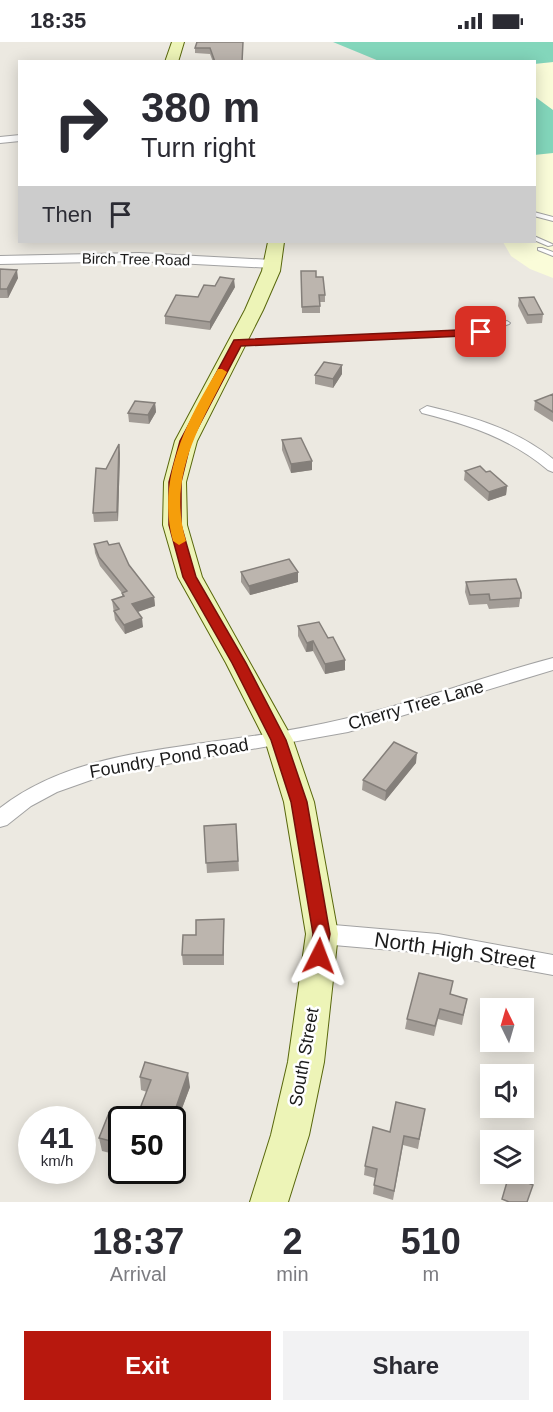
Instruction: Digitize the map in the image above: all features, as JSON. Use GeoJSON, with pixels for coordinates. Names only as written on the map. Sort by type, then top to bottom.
{"type":"FeatureCollection","features":[{"type":"Feature","properties":{"kind":"main road"},"geometry":{"type":"LineString","coordinates":[[172,60],[178,42]]}},
{"type":"Feature","properties":{"kind":"main road","name":"South Street"},"geometry":{"type":"LineString","coordinates":[[269,1202],[290,1135],[306,1062],[322,934],[299,802],[279,740],[190,577],[175,525],[175,482],[186,441],[254,310],[274,253]]}},
{"type":"Feature","properties":{"kind":"street"},"geometry":{"type":"LineString","coordinates":[[0,140],[18,138]]}},
{"type":"Feature","properties":{"kind":"street","name":"Birch Tree Road"},"geometry":{"type":"LineString","coordinates":[[0,260],[274,253]]}},
{"type":"Feature","properties":{"kind":"street"},"geometry":{"type":"LineString","coordinates":[[427,410],[511,435],[553,467]]}},
{"type":"Feature","properties":{"kind":"street","name":"Cherry Tree Lane"},"geometry":{"type":"LineString","coordinates":[[279,740],[447,698],[553,664]]}},
{"type":"Feature","properties":{"kind":"street","name":"Foundry Pond Road"},"geometry":{"type":"LineString","coordinates":[[0,819],[40,792],[74,775],[118,764],[279,740]]}},
{"type":"Feature","properties":{"kind":"street","name":"North High Street"},"geometry":{"type":"LineString","coordinates":[[322,934],[409,940],[501,953],[553,965]]}},
{"type":"Feature","properties":{"kind":"lane"},"geometry":{"type":"LineString","coordinates":[[536,215],[553,219]]}},
{"type":"Feature","properties":{"kind":"lane"},"geometry":{"type":"LineString","coordinates":[[536,239],[551,244]]}},
{"type":"Feature","properties":{"kind":"lane"},"geometry":{"type":"LineString","coordinates":[[551,244],[540,249],[553,254]]}},
{"type":"Feature","properties":{"kind":"lane"},"geometry":{"type":"LineString","coordinates":[[237,343],[472,333],[507,323]]}},
{"type":"Feature","properties":{"kind":"shaded area"},"geometry":{"type":"Polygon","coordinates":[[[553,62],[553,278],[530,269],[511,256],[504,243],[536,243],[536,64],[553,62]]]}},
{"type":"Feature","properties":{"kind":"green space"},"geometry":{"type":"Polygon","coordinates":[[[333,42],[553,42],[553,62],[536,64],[536,60],[377,60],[333,42]]]}},
{"type":"Feature","properties":{"kind":"green space"},"geometry":{"type":"Polygon","coordinates":[[[536,97],[553,110],[553,153],[536,155],[536,97]]]}},
{"type":"Feature","properties":{"kind":"building"},"geometry":{"type":"Polygon","coordinates":[[[197,42],[243,42],[242,60],[214,60],[210,48],[195,48],[197,42]]]}},
{"type":"Feature","properties":{"kind":"building"},"geometry":{"type":"Polygon","coordinates":[[[0,269],[17,270],[7,289],[0,289],[0,269]]]}},
{"type":"Feature","properties":{"kind":"building"},"geometry":{"type":"Polygon","coordinates":[[[301,271],[316,271],[316,277],[323,277],[325,295],[319,295],[320,306],[302,307],[301,271]]]}},
{"type":"Feature","properties":{"kind":"building"},"geometry":{"type":"Polygon","coordinates":[[[220,277],[234,279],[210,322],[165,316],[176,295],[198,297],[204,285],[215,286],[220,277]]]}},
{"type":"Feature","properties":{"kind":"building"},"geometry":{"type":"Polygon","coordinates":[[[534,297],[543,314],[528,315],[519,298],[534,297]]]}},
{"type":"Feature","properties":{"kind":"building"},"geometry":{"type":"Polygon","coordinates":[[[324,362],[342,365],[333,379],[315,375],[324,362]]]}},
{"type":"Feature","properties":{"kind":"building"},"geometry":{"type":"Polygon","coordinates":[[[553,394],[553,412],[535,401],[553,394]]]}},
{"type":"Feature","properties":{"kind":"building"},"geometry":{"type":"Polygon","coordinates":[[[135,401],[155,403],[148,415],[128,413],[135,401]]]}},
{"type":"Feature","properties":{"kind":"building"},"geometry":{"type":"Polygon","coordinates":[[[301,438],[312,461],[291,464],[282,440],[301,438]]]}},
{"type":"Feature","properties":{"kind":"building"},"geometry":{"type":"Polygon","coordinates":[[[119,444],[117,512],[93,513],[96,468],[106,469],[119,444]]]}},
{"type":"Feature","properties":{"kind":"building"},"geometry":{"type":"Polygon","coordinates":[[[480,466],[486,472],[490,471],[507,486],[489,492],[465,471],[480,466]]]}},
{"type":"Feature","properties":{"kind":"building"},"geometry":{"type":"Polygon","coordinates":[[[107,541],[109,545],[119,543],[129,565],[154,597],[132,604],[142,618],[124,625],[114,611],[119,609],[112,600],[124,596],[122,593],[127,591],[99,557],[94,544],[107,541]]]}},
{"type":"Feature","properties":{"kind":"building"},"geometry":{"type":"Polygon","coordinates":[[[289,559],[298,572],[249,586],[241,572],[289,559]]]}},
{"type":"Feature","properties":{"kind":"building"},"geometry":{"type":"Polygon","coordinates":[[[516,579],[521,598],[490,600],[489,594],[470,595],[466,582],[516,579]]]}},
{"type":"Feature","properties":{"kind":"building"},"geometry":{"type":"Polygon","coordinates":[[[319,622],[328,638],[333,637],[345,660],[325,664],[313,641],[307,643],[298,626],[319,622]]]}},
{"type":"Feature","properties":{"kind":"building"},"geometry":{"type":"Polygon","coordinates":[[[394,742],[417,753],[386,791],[363,780],[394,742]]]}},
{"type":"Feature","properties":{"kind":"building"},"geometry":{"type":"Polygon","coordinates":[[[236,824],[238,861],[206,863],[204,826],[236,824]]]}},
{"type":"Feature","properties":{"kind":"building"},"geometry":{"type":"Polygon","coordinates":[[[224,919],[223,955],[182,955],[183,935],[196,935],[196,920],[224,919]]]}},
{"type":"Feature","properties":{"kind":"building"},"geometry":{"type":"Polygon","coordinates":[[[419,973],[453,981],[450,994],[467,999],[463,1015],[440,1009],[435,1026],[407,1019],[419,973]]]}},
{"type":"Feature","properties":{"kind":"building"},"geometry":{"type":"Polygon","coordinates":[[[145,1062],[188,1073],[177,1106],[141,1106],[151,1080],[140,1077],[145,1062]]]}},
{"type":"Feature","properties":{"kind":"building"},"geometry":{"type":"Polygon","coordinates":[[[396,1102],[425,1109],[419,1139],[404,1136],[394,1191],[374,1185],[377,1169],[365,1166],[373,1127],[390,1132],[396,1102]]]}},
{"type":"Feature","properties":{"kind":"building"},"geometry":{"type":"Polygon","coordinates":[[[108,1116],[108,1140],[99,1138],[108,1116]]]}},
{"type":"Feature","properties":{"kind":"building"},"geometry":{"type":"Polygon","coordinates":[[[506,1184],[533,1185],[527,1202],[509,1202],[502,1199],[506,1184]]]}},
{"type":"Feature","properties":{"kind":"slow traffic"},"geometry":{"type":"LineString","coordinates":[[179,541],[175,525],[175,482],[186,441],[222,372]]}},
{"type":"Feature","properties":{"kind":"route"},"geometry":{"type":"LineString","coordinates":[[319,956],[322,934],[299,802],[279,740],[190,577],[175,525],[175,482],[186,441],[237,343],[481,332]]}}]}
